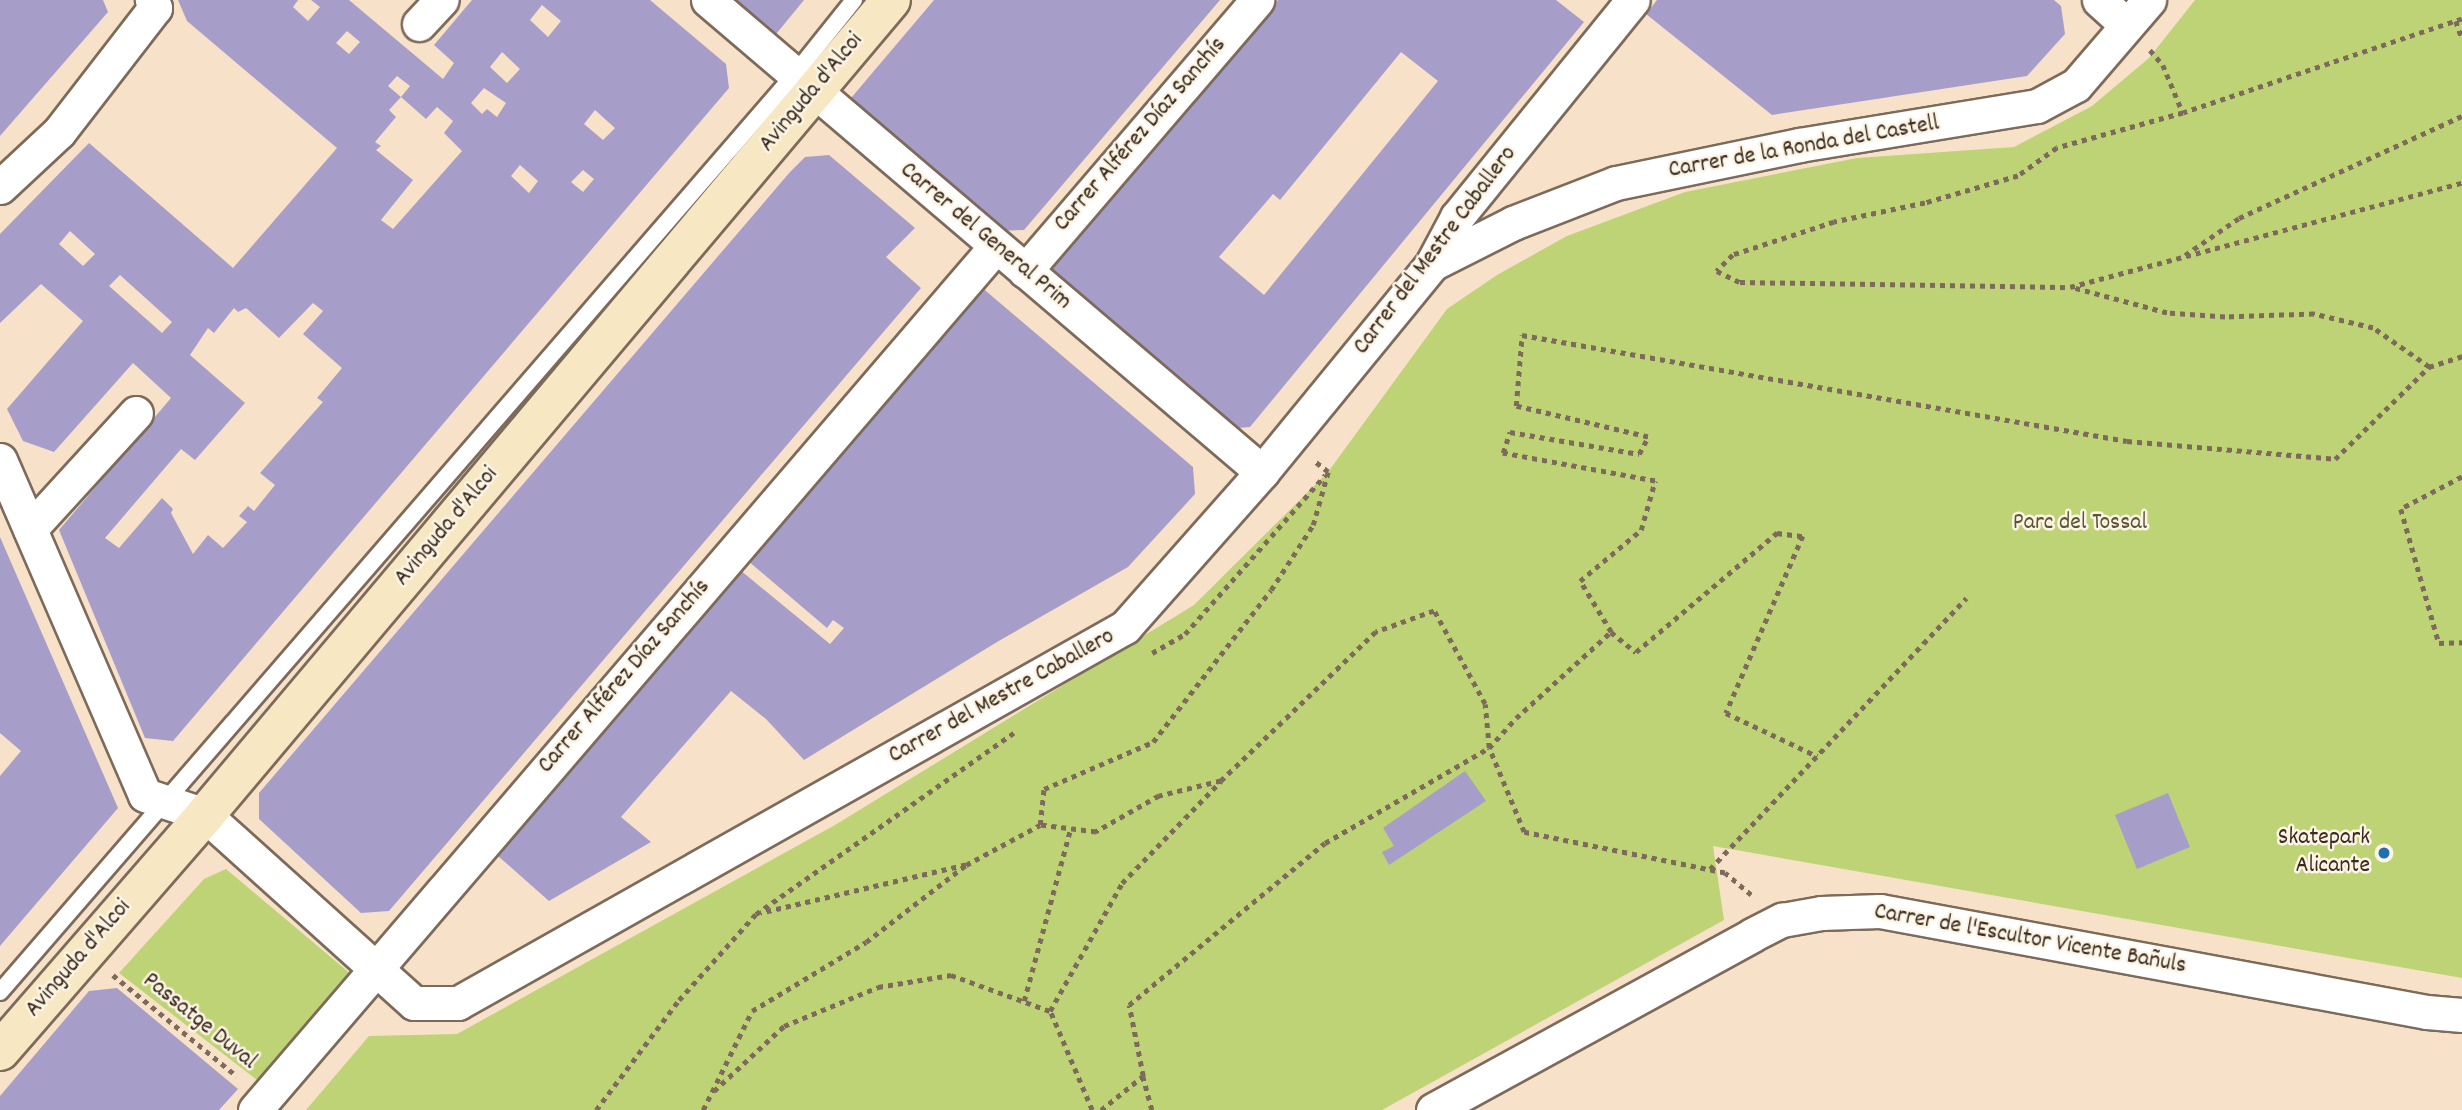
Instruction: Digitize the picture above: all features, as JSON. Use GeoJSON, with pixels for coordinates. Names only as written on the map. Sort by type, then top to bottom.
{"type":"FeatureCollection","features":[{"type":"Feature","properties":{"kind":"main road","name":"Avinguda d'Alcoi"},"geometry":{"type":"LineString","coordinates":[[0,1051],[205,815],[803,83],[891,0]]}},
{"type":"Feature","properties":{"kind":"street"},"geometry":{"type":"LineString","coordinates":[[0,187],[59,132],[155,8],[152,0]]}},
{"type":"Feature","properties":{"kind":"street","name":"Carrer del General Prim"},"geometry":{"type":"LineString","coordinates":[[708,0],[1262,472]]}},
{"type":"Feature","properties":{"kind":"street","name":"Carrer Alférez Díaz Sanchís"},"geometry":{"type":"LineString","coordinates":[[1025,271],[1257,0]]}},
{"type":"Feature","properties":{"kind":"street"},"geometry":{"type":"LineString","coordinates":[[2099,0],[2126,24]]}},
{"type":"Feature","properties":{"kind":"street","name":"Carrer de la Ronda del Castell"},"geometry":{"type":"LineString","coordinates":[[1432,264],[1513,223],[1616,183],[1799,145],[2037,106],[2076,85],[2149,0]]}},
{"type":"Feature","properties":{"kind":"street","name":"Carrer del Mestre Caballero"},"geometry":{"type":"LineString","coordinates":[[205,815],[373,969],[414,1003],[458,1003],[1125,627],[1262,472],[1432,264],[1457,217],[1627,2]]}},
{"type":"Feature","properties":{"kind":"street","name":"Carrer Alférez Díaz Sanchís"},"geometry":{"type":"LineString","coordinates":[[260,1104],[373,969],[996,246]]}},
{"type":"Feature","properties":{"kind":"street"},"geometry":{"type":"LineString","coordinates":[[30,529],[135,413]]}},
{"type":"Feature","properties":{"kind":"street"},"geometry":{"type":"LineString","coordinates":[[0,460],[145,795],[205,815]]}},
{"type":"Feature","properties":{"kind":"street","name":"Carrer de l'Escultor Vicente Bañuls"},"geometry":{"type":"LineString","coordinates":[[1433,1110],[1782,920],[1821,914],[1880,911],[2427,1012],[2462,1015]]}},
{"type":"Feature","properties":{"kind":"lane","name":"Avinguda d'Alcoi"},"geometry":{"type":"LineString","coordinates":[[0,992],[164,802],[803,83],[854,0]]}},
{"type":"Feature","properties":{"kind":"path"},"geometry":{"type":"LineString","coordinates":[[2429,367],[2373,328],[2314,314],[2225,317],[2167,313],[2070,287],[1741,282],[1717,271],[1733,254],[1834,222],[1925,203],[2018,176],[2057,148],[2183,113],[2459,20],[2462,38]]}},
{"type":"Feature","properties":{"kind":"path"},"geometry":{"type":"LineString","coordinates":[[2126,24],[2163,65],[2183,113]]}},
{"type":"Feature","properties":{"kind":"path"},"geometry":{"type":"LineString","coordinates":[[2180,258],[2239,218],[2462,116]]}},
{"type":"Feature","properties":{"kind":"path"},"geometry":{"type":"LineString","coordinates":[[2070,287],[2462,183]]}},
{"type":"Feature","properties":{"kind":"path"},"geometry":{"type":"LineString","coordinates":[[1817,757],[1726,713],[1803,536],[1777,533],[1636,652],[1611,632],[1580,581],[1641,530],[1656,481],[1503,453],[1510,432],[1639,454],[1648,437],[1516,406],[1522,335],[2127,441],[2335,459],[2429,367],[2462,356]]}},
{"type":"Feature","properties":{"kind":"path"},"geometry":{"type":"LineString","coordinates":[[1040,825],[1044,789],[1153,742],[1278,579],[1313,524],[1328,472],[1288,440]]}},
{"type":"Feature","properties":{"kind":"path"},"geometry":{"type":"LineString","coordinates":[[2462,477],[2401,509],[2439,643],[2462,642]]}},
{"type":"Feature","properties":{"kind":"path"},"geometry":{"type":"LineString","coordinates":[[1709,870],[1966,598]]}},
{"type":"Feature","properties":{"kind":"path"},"geometry":{"type":"LineString","coordinates":[[1050,1011],[1122,883],[1221,781],[1376,632],[1434,611],[1485,704],[1489,748],[1524,832],[1725,873],[1782,920]]}},
{"type":"Feature","properties":{"kind":"path"},"geometry":{"type":"LineString","coordinates":[[1152,1110],[1129,1005],[1325,843],[1489,748],[1516,718],[1611,632]]}},
{"type":"Feature","properties":{"kind":"path"},"geometry":{"type":"LineString","coordinates":[[703,1110],[752,1010],[866,942],[966,866],[1040,825],[1096,832],[1159,796],[1221,781]]}},
{"type":"Feature","properties":{"kind":"path"},"geometry":{"type":"LineString","coordinates":[[1024,1001],[1070,829]]}},
{"type":"Feature","properties":{"kind":"path"},"geometry":{"type":"LineString","coordinates":[[596,1110],[679,1000],[756,914],[966,866]]}},
{"type":"Feature","properties":{"kind":"path","name":"Passatge Duval"},"geometry":{"type":"LineString","coordinates":[[110,973],[260,1104]]}},
{"type":"Feature","properties":{"kind":"path"},"geometry":{"type":"LineString","coordinates":[[711,1094],[784,1026],[878,987],[951,975],[1050,1011],[1092,1110]]}},
{"type":"Feature","properties":{"kind":"path"},"geometry":{"type":"LineString","coordinates":[[1101,1110],[1143,1076]]}},
{"type":"Feature","properties":{"kind":"green space","name":"Parc del Tossal"},"geometry":{"type":"Polygon","coordinates":[[[2195,0],[2462,0],[2462,978],[1713,846],[1724,920],[1382,1110],[306,1110],[369,1036],[457,1034],[835,825],[1194,605],[1328,472],[1447,309],[1497,275],[1567,236],[1685,192],[1857,158],[2014,147],[2092,106],[2149,58],[2195,0]]]}},
{"type":"Feature","properties":{"kind":"green space"},"geometry":{"type":"Polygon","coordinates":[[[226,869],[352,975],[262,1084],[119,973],[204,879],[226,869]]]}},
{"type":"Feature","properties":{"kind":"building"},"geometry":{"type":"Polygon","coordinates":[[[0,0],[103,0],[108,12],[0,136],[0,0]]]}},
{"type":"Feature","properties":{"kind":"building"},"geometry":{"type":"Polygon","coordinates":[[[178,0],[298,0],[293,7],[308,21],[320,7],[311,0],[349,0],[443,79],[454,63],[434,45],[472,0],[650,0],[726,64],[729,88],[173,741],[145,738],[59,530],[171,398],[133,363],[54,452],[23,441],[7,409],[83,321],[41,284],[0,323],[0,234],[89,143],[233,268],[337,148],[187,21],[178,0]],[[542,5],[530,20],[548,37],[561,21],[542,5]],[[347,31],[336,43],[349,54],[360,42],[347,31]],[[502,52],[490,67],[507,83],[520,69],[502,52]],[[397,76],[388,86],[401,97],[410,86],[397,76]],[[484,88],[471,103],[482,114],[487,109],[497,117],[506,103],[484,88]],[[401,97],[389,110],[396,117],[375,142],[381,146],[376,150],[413,180],[381,220],[393,229],[462,151],[444,133],[453,121],[437,107],[426,119],[401,97]],[[595,110],[584,124],[603,140],[615,128],[595,110]],[[520,165],[511,176],[529,193],[538,181],[520,165]],[[583,170],[571,182],[583,192],[594,179],[583,170]],[[70,231],[59,244],[83,266],[95,254],[70,231]],[[120,275],[109,286],[162,333],[172,322],[120,275]],[[313,303],[279,338],[246,308],[238,312],[234,308],[214,333],[208,328],[190,355],[245,403],[195,460],[181,449],[105,538],[119,548],[162,498],[173,509],[171,513],[193,554],[208,535],[223,548],[247,522],[239,516],[248,506],[254,511],[275,485],[260,473],[323,402],[317,398],[342,368],[303,334],[323,311],[313,303]]]}},
{"type":"Feature","properties":{"kind":"building"},"geometry":{"type":"Polygon","coordinates":[[[725,0],[804,0],[772,39],[725,0]]]}},
{"type":"Feature","properties":{"kind":"building"},"geometry":{"type":"Polygon","coordinates":[[[934,0],[1220,0],[1024,230],[996,231],[846,104],[934,0]]]}},
{"type":"Feature","properties":{"kind":"building"},"geometry":{"type":"Polygon","coordinates":[[[1278,0],[1556,0],[1584,22],[1250,427],[1227,429],[1044,271],[1278,0]],[[1401,52],[1280,200],[1273,194],[1219,257],[1264,295],[1438,81],[1401,52]]]}},
{"type":"Feature","properties":{"kind":"building"},"geometry":{"type":"Polygon","coordinates":[[[1657,0],[2054,0],[2061,6],[2065,34],[2027,76],[1772,115],[1646,14],[1657,0]]]}},
{"type":"Feature","properties":{"kind":"building"},"geometry":{"type":"Polygon","coordinates":[[[829,155],[915,228],[886,257],[921,288],[389,911],[361,913],[259,819],[259,793],[790,172],[805,157],[829,155]]]}},
{"type":"Feature","properties":{"kind":"building"},"geometry":{"type":"Polygon","coordinates":[[[980,286],[1193,467],[1195,494],[1128,567],[997,642],[804,760],[766,719],[731,691],[621,817],[651,842],[549,901],[498,856],[740,570],[830,644],[844,628],[833,620],[827,628],[741,555],[781,507],[789,513],[980,286]]]}},
{"type":"Feature","properties":{"kind":"building"},"geometry":{"type":"Polygon","coordinates":[[[0,537],[118,808],[0,946],[0,776],[21,751],[0,733],[0,537]]]}},
{"type":"Feature","properties":{"kind":"building"},"geometry":{"type":"Polygon","coordinates":[[[1465,771],[1486,801],[1389,865],[1382,852],[1394,846],[1383,828],[1465,771]]]}},
{"type":"Feature","properties":{"kind":"building"},"geometry":{"type":"Polygon","coordinates":[[[2168,793],[2190,847],[2137,869],[2115,815],[2168,793]]]}},
{"type":"Feature","properties":{"kind":"building"},"geometry":{"type":"Polygon","coordinates":[[[117,988],[238,1089],[219,1110],[0,1110],[0,1096],[89,991],[117,988]]]}},
{"type":"Feature","properties":{"kind":"place","name":"Skatepark Alicante"},"geometry":{"type":"Point","coordinates":[2384,853]}}]}
